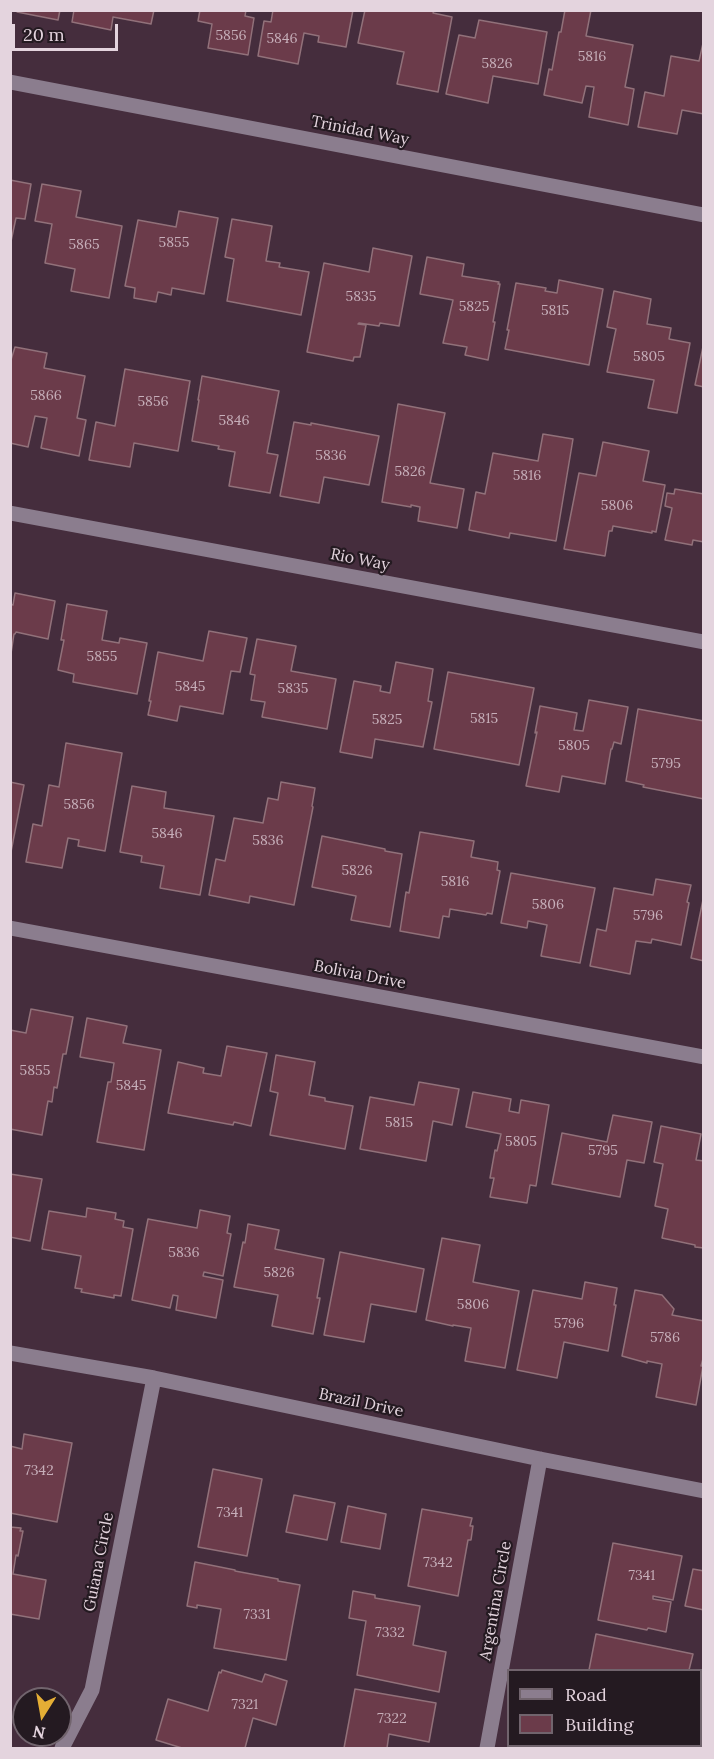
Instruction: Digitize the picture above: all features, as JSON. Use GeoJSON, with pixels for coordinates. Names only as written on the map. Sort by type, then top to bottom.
{"type":"FeatureCollection","features":[{"type":"Feature","properties":{"kind":"street","name":"Trinidad Way"},"geometry":{"type":"LineString","coordinates":[[10,82],[704,215]]}},
{"type":"Feature","properties":{"kind":"street","name":"Rio Way"},"geometry":{"type":"LineString","coordinates":[[10,513],[704,642]]}},
{"type":"Feature","properties":{"kind":"street","name":"Bolivia Drive"},"geometry":{"type":"LineString","coordinates":[[10,928],[704,1058]]}},
{"type":"Feature","properties":{"kind":"street","name":"Brazil Drive"},"geometry":{"type":"LineString","coordinates":[[10,1353],[154,1378],[704,1491]]}},
{"type":"Feature","properties":{"kind":"street","name":"Guiana Circle"},"geometry":{"type":"LineString","coordinates":[[62,1749],[92,1690],[154,1378]]}},
{"type":"Feature","properties":{"kind":"street","name":"Argentina Circle"},"geometry":{"type":"LineString","coordinates":[[487,1749],[540,1459]]}},
{"type":"Feature","properties":{"kind":"building"},"geometry":{"type":"Polygon","coordinates":[[[18,10],[60,10],[58,20],[17,12],[18,10]]]}},
{"type":"Feature","properties":{"kind":"building"},"geometry":{"type":"Polygon","coordinates":[[[74,10],[154,10],[151,24],[113,17],[111,30],[72,22],[74,10]]]}},
{"type":"Feature","properties":{"kind":"building"},"geometry":{"type":"Polygon","coordinates":[[[200,10],[246,10],[245,16],[254,18],[248,55],[208,48],[212,24],[198,21],[200,10]]]}},
{"type":"Feature","properties":{"kind":"building"},"geometry":{"type":"Polygon","coordinates":[[[273,10],[353,10],[346,47],[318,42],[319,36],[304,33],[298,64],[258,56],[264,21],[271,22],[273,10]]]}},
{"type":"Feature","properties":{"kind":"building"},"geometry":{"type":"Polygon","coordinates":[[[365,10],[434,10],[433,13],[452,17],[438,92],[397,84],[404,52],[358,43],[365,10]]]}},
{"type":"Feature","properties":{"kind":"building"},"geometry":{"type":"Polygon","coordinates":[[[565,10],[591,10],[586,36],[633,45],[625,87],[634,89],[628,125],[589,117],[594,87],[586,86],[582,103],[544,95],[565,10]]]}},
{"type":"Feature","properties":{"kind":"building"},"geometry":{"type":"Polygon","coordinates":[[[479,20],[547,32],[538,84],[493,76],[488,103],[446,94],[459,35],[475,38],[479,20]]]}},
{"type":"Feature","properties":{"kind":"building"},"geometry":{"type":"Polygon","coordinates":[[[704,39],[704,114],[682,110],[677,134],[638,127],[645,92],[664,96],[671,56],[699,61],[704,39]]]}},
{"type":"Feature","properties":{"kind":"building"},"geometry":{"type":"Polygon","coordinates":[[[10,180],[31,184],[25,219],[16,218],[10,246],[10,180]]]}},
{"type":"Feature","properties":{"kind":"building"},"geometry":{"type":"Polygon","coordinates":[[[42,184],[81,191],[76,217],[122,226],[109,298],[71,291],[75,269],[45,263],[52,224],[35,221],[42,184]]]}},
{"type":"Feature","properties":{"kind":"building"},"geometry":{"type":"Polygon","coordinates":[[[179,211],[218,218],[204,294],[172,288],[171,295],[158,292],[156,302],[134,298],[135,288],[125,286],[138,220],[176,227],[179,211]]]}},
{"type":"Feature","properties":{"kind":"building"},"geometry":{"type":"Polygon","coordinates":[[[232,219],[272,226],[266,261],[280,263],[279,267],[309,272],[301,315],[227,301],[234,259],[225,257],[232,219]]]}},
{"type":"Feature","properties":{"kind":"building"},"geometry":{"type":"Polygon","coordinates":[[[373,248],[412,256],[399,326],[359,323],[366,325],[360,357],[354,357],[353,361],[307,352],[324,263],[369,272],[373,248]]]}},
{"type":"Feature","properties":{"kind":"building"},"geometry":{"type":"Polygon","coordinates":[[[427,257],[464,264],[462,276],[499,282],[488,360],[465,355],[467,347],[443,343],[453,300],[420,294],[427,257]]]}},
{"type":"Feature","properties":{"kind":"building"},"geometry":{"type":"Polygon","coordinates":[[[559,280],[603,289],[589,365],[505,349],[516,283],[546,288],[545,291],[557,293],[559,280]]]}},
{"type":"Feature","properties":{"kind":"building"},"geometry":{"type":"Polygon","coordinates":[[[614,291],[651,299],[647,324],[671,328],[669,339],[690,343],[677,413],[648,408],[654,380],[607,372],[616,329],[607,327],[614,291]]]}},
{"type":"Feature","properties":{"kind":"building"},"geometry":{"type":"Polygon","coordinates":[[[704,342],[704,387],[695,385],[704,342]]]}},
{"type":"Feature","properties":{"kind":"building"},"geometry":{"type":"Polygon","coordinates":[[[15,347],[47,353],[44,368],[85,376],[77,418],[86,420],[79,456],[41,448],[47,418],[35,416],[28,447],[10,443],[10,363],[15,347]]]}},
{"type":"Feature","properties":{"kind":"building"},"geometry":{"type":"Polygon","coordinates":[[[125,369],[190,381],[178,451],[134,443],[130,467],[89,460],[96,422],[115,426],[125,369]]]}},
{"type":"Feature","properties":{"kind":"building"},"geometry":{"type":"Polygon","coordinates":[[[202,376],[279,391],[267,453],[278,455],[270,493],[229,486],[235,452],[218,449],[219,446],[192,441],[202,376]]]}},
{"type":"Feature","properties":{"kind":"building"},"geometry":{"type":"Polygon","coordinates":[[[398,404],[445,413],[430,483],[464,489],[457,528],[418,521],[420,507],[382,502],[398,404]]]}},
{"type":"Feature","properties":{"kind":"building"},"geometry":{"type":"Polygon","coordinates":[[[294,422],[379,436],[369,485],[324,477],[319,503],[280,496],[294,422]]]}},
{"type":"Feature","properties":{"kind":"building"},"geometry":{"type":"Polygon","coordinates":[[[543,434],[573,439],[556,541],[510,533],[509,538],[469,530],[476,492],[485,494],[493,453],[538,461],[543,434]]]}},
{"type":"Feature","properties":{"kind":"building"},"geometry":{"type":"Polygon","coordinates":[[[603,442],[649,451],[643,481],[665,485],[656,532],[613,526],[612,531],[609,531],[605,556],[564,549],[579,473],[596,476],[603,442]]]}},
{"type":"Feature","properties":{"kind":"building"},"geometry":{"type":"Polygon","coordinates":[[[675,489],[704,494],[704,542],[693,540],[692,545],[665,540],[672,508],[665,506],[667,493],[674,494],[675,489]]]}},
{"type":"Feature","properties":{"kind":"building"},"geometry":{"type":"Polygon","coordinates":[[[15,593],[55,601],[48,639],[16,632],[10,660],[10,604],[13,605],[15,593]]]}},
{"type":"Feature","properties":{"kind":"building"},"geometry":{"type":"Polygon","coordinates":[[[67,604],[107,611],[102,640],[119,643],[120,638],[147,643],[137,694],[73,682],[74,674],[58,670],[64,640],[61,640],[67,604]]]}},
{"type":"Feature","properties":{"kind":"building"},"geometry":{"type":"Polygon","coordinates":[[[209,631],[247,638],[240,672],[231,671],[223,714],[180,706],[177,721],[148,715],[158,652],[203,661],[209,631]]]}},
{"type":"Feature","properties":{"kind":"building"},"geometry":{"type":"Polygon","coordinates":[[[257,639],[296,646],[291,671],[336,679],[327,729],[262,717],[265,702],[251,700],[255,675],[250,674],[257,639]]]}},
{"type":"Feature","properties":{"kind":"building"},"geometry":{"type":"Polygon","coordinates":[[[396,662],[433,669],[428,701],[432,702],[423,747],[375,739],[372,758],[340,752],[354,681],[381,686],[380,691],[390,693],[396,662]]]}},
{"type":"Feature","properties":{"kind":"building"},"geometry":{"type":"Polygon","coordinates":[[[448,672],[534,688],[519,765],[434,749],[448,672]]]}},
{"type":"Feature","properties":{"kind":"building"},"geometry":{"type":"Polygon","coordinates":[[[589,700],[628,707],[621,744],[614,742],[611,749],[605,784],[562,776],[559,792],[526,786],[540,706],[577,713],[574,730],[583,731],[589,700]]]}},
{"type":"Feature","properties":{"kind":"building"},"geometry":{"type":"Polygon","coordinates":[[[638,709],[704,721],[704,799],[643,787],[644,785],[626,781],[638,709]]]}},
{"type":"Feature","properties":{"kind":"building"},"geometry":{"type":"Polygon","coordinates":[[[66,743],[122,753],[105,851],[78,846],[79,840],[68,838],[62,868],[26,862],[33,824],[42,826],[49,785],[59,787],[66,743]]]}},
{"type":"Feature","properties":{"kind":"building"},"geometry":{"type":"Polygon","coordinates":[[[10,782],[24,785],[10,857],[10,782]]]}},
{"type":"Feature","properties":{"kind":"building"},"geometry":{"type":"Polygon","coordinates":[[[281,782],[315,788],[294,905],[250,896],[249,903],[209,895],[216,859],[225,861],[234,818],[263,823],[268,798],[278,800],[281,782]]]}},
{"type":"Feature","properties":{"kind":"building"},"geometry":{"type":"Polygon","coordinates":[[[132,786],[166,792],[164,808],[214,816],[200,895],[160,888],[164,866],[141,862],[142,856],[120,852],[132,786]]]}},
{"type":"Feature","properties":{"kind":"building"},"geometry":{"type":"Polygon","coordinates":[[[420,832],[474,841],[471,857],[498,862],[497,870],[500,871],[492,914],[450,909],[449,917],[443,916],[439,938],[400,931],[406,892],[409,893],[420,832]]]}},
{"type":"Feature","properties":{"kind":"building"},"geometry":{"type":"Polygon","coordinates":[[[322,836],[402,854],[390,927],[351,920],[356,896],[312,887],[322,836]]]}},
{"type":"Feature","properties":{"kind":"building"},"geometry":{"type":"Polygon","coordinates":[[[511,873],[595,888],[580,963],[541,956],[547,925],[528,921],[527,928],[501,923],[511,873]]]}},
{"type":"Feature","properties":{"kind":"building"},"geometry":{"type":"Polygon","coordinates":[[[656,879],[691,885],[681,945],[652,939],[651,943],[636,941],[630,974],[590,966],[597,929],[606,931],[614,888],[653,895],[656,879]]]}},
{"type":"Feature","properties":{"kind":"building"},"geometry":{"type":"Polygon","coordinates":[[[704,895],[704,961],[691,958],[704,895]]]}},
{"type":"Feature","properties":{"kind":"building"},"geometry":{"type":"Polygon","coordinates":[[[31,1009],[73,1017],[57,1088],[54,1087],[52,1102],[48,1101],[42,1135],[10,1129],[10,1030],[26,1033],[31,1009]]]}},
{"type":"Feature","properties":{"kind":"building"},"geometry":{"type":"Polygon","coordinates":[[[87,1018],[127,1026],[123,1043],[161,1050],[144,1150],[97,1142],[108,1082],[111,1082],[114,1063],[80,1057],[87,1018]]]}},
{"type":"Feature","properties":{"kind":"building"},"geometry":{"type":"Polygon","coordinates":[[[227,1046],[267,1053],[251,1126],[168,1113],[178,1062],[204,1068],[203,1073],[221,1076],[227,1046]]]}},
{"type":"Feature","properties":{"kind":"building"},"geometry":{"type":"Polygon","coordinates":[[[276,1055],[315,1062],[309,1095],[325,1098],[325,1101],[353,1106],[345,1149],[270,1135],[278,1093],[270,1091],[276,1055]]]}},
{"type":"Feature","properties":{"kind":"building"},"geometry":{"type":"Polygon","coordinates":[[[419,1082],[459,1089],[452,1125],[433,1121],[426,1161],[360,1149],[370,1097],[414,1105],[419,1082]]]}},
{"type":"Feature","properties":{"kind":"building"},"geometry":{"type":"Polygon","coordinates":[[[473,1092],[511,1099],[509,1111],[519,1113],[521,1100],[549,1105],[536,1186],[530,1185],[527,1203],[490,1197],[494,1178],[490,1178],[495,1150],[497,1151],[501,1134],[466,1127],[473,1092]]]}},
{"type":"Feature","properties":{"kind":"building"},"geometry":{"type":"Polygon","coordinates":[[[613,1115],[652,1122],[644,1163],[627,1160],[620,1197],[552,1184],[562,1133],[607,1142],[613,1115]]]}},
{"type":"Feature","properties":{"kind":"building"},"geometry":{"type":"Polygon","coordinates":[[[661,1126],[701,1134],[696,1160],[704,1161],[704,1248],[662,1238],[668,1209],[655,1206],[663,1164],[654,1162],[661,1126]]]}},
{"type":"Feature","properties":{"kind":"building"},"geometry":{"type":"Polygon","coordinates":[[[10,1174],[42,1179],[30,1241],[10,1237],[10,1174]]]}},
{"type":"Feature","properties":{"kind":"building"},"geometry":{"type":"Polygon","coordinates":[[[87,1208],[116,1213],[115,1219],[124,1221],[123,1227],[133,1229],[121,1296],[114,1295],[114,1298],[81,1292],[82,1289],[75,1288],[81,1256],[42,1249],[49,1211],[86,1217],[87,1208]]]}},
{"type":"Feature","properties":{"kind":"building"},"geometry":{"type":"Polygon","coordinates":[[[200,1210],[230,1216],[227,1233],[231,1234],[223,1276],[204,1272],[203,1276],[223,1280],[216,1318],[176,1310],[178,1296],[173,1295],[170,1308],[132,1300],[148,1219],[197,1228],[200,1210]]]}},
{"type":"Feature","properties":{"kind":"building"},"geometry":{"type":"Polygon","coordinates":[[[248,1224],[279,1230],[275,1249],[324,1259],[313,1334],[272,1326],[278,1295],[234,1287],[248,1224]]]}},
{"type":"Feature","properties":{"kind":"building"},"geometry":{"type":"Polygon","coordinates":[[[442,1238],[480,1245],[473,1282],[519,1291],[505,1368],[465,1361],[471,1328],[426,1320],[442,1238]]]}},
{"type":"Feature","properties":{"kind":"building"},"geometry":{"type":"Polygon","coordinates":[[[340,1252],[424,1269],[416,1312],[371,1304],[364,1342],[324,1335],[340,1252]]]}},
{"type":"Feature","properties":{"kind":"building"},"geometry":{"type":"Polygon","coordinates":[[[585,1282],[617,1288],[608,1351],[564,1342],[557,1378],[517,1370],[533,1290],[582,1299],[585,1282]]]}},
{"type":"Feature","properties":{"kind":"building"},"geometry":{"type":"Polygon","coordinates":[[[635,1290],[662,1295],[674,1309],[672,1315],[704,1321],[704,1355],[701,1366],[703,1366],[696,1405],[656,1397],[662,1364],[647,1361],[647,1363],[622,1356],[635,1290]]]}},
{"type":"Feature","properties":{"kind":"building"},"geometry":{"type":"Polygon","coordinates":[[[24,1434],[72,1443],[57,1522],[10,1513],[10,1446],[22,1449],[24,1434]]]}},
{"type":"Feature","properties":{"kind":"building"},"geometry":{"type":"Polygon","coordinates":[[[213,1469],[262,1479],[247,1556],[198,1547],[213,1469]]]}},
{"type":"Feature","properties":{"kind":"building"},"geometry":{"type":"Polygon","coordinates":[[[294,1495],[335,1503],[327,1540],[286,1532],[294,1495]]]}},
{"type":"Feature","properties":{"kind":"building"},"geometry":{"type":"Polygon","coordinates":[[[348,1506],[386,1514],[380,1549],[341,1542],[348,1506]]]}},
{"type":"Feature","properties":{"kind":"building"},"geometry":{"type":"Polygon","coordinates":[[[422,1509],[472,1518],[471,1540],[468,1540],[458,1596],[408,1586],[422,1509]]]}},
{"type":"Feature","properties":{"kind":"building"},"geometry":{"type":"Polygon","coordinates":[[[10,1527],[21,1528],[20,1531],[23,1531],[13,1574],[46,1580],[39,1619],[10,1614],[10,1527]]]}},
{"type":"Feature","properties":{"kind":"building"},"geometry":{"type":"Polygon","coordinates":[[[613,1543],[682,1556],[673,1600],[653,1596],[653,1599],[671,1602],[666,1632],[598,1620],[613,1543]]]}},
{"type":"Feature","properties":{"kind":"building"},"geometry":{"type":"Polygon","coordinates":[[[195,1562],[300,1585],[286,1660],[214,1648],[221,1609],[197,1605],[197,1608],[187,1606],[195,1562]]]}},
{"type":"Feature","properties":{"kind":"building"},"geometry":{"type":"Polygon","coordinates":[[[693,1569],[704,1571],[704,1610],[685,1606],[693,1569]]]}},
{"type":"Feature","properties":{"kind":"building"},"geometry":{"type":"Polygon","coordinates":[[[353,1591],[375,1595],[375,1598],[420,1606],[413,1645],[446,1652],[439,1692],[357,1675],[366,1621],[349,1618],[353,1591]]]}},
{"type":"Feature","properties":{"kind":"building"},"geometry":{"type":"Polygon","coordinates":[[[596,1634],[693,1654],[689,1669],[589,1669],[596,1634]]]}},
{"type":"Feature","properties":{"kind":"building"},"geometry":{"type":"Polygon","coordinates":[[[222,1670],[262,1682],[265,1674],[287,1681],[276,1725],[253,1718],[245,1748],[182,1748],[156,1740],[168,1699],[208,1711],[219,1672],[221,1673],[222,1670]]]}},
{"type":"Feature","properties":{"kind":"building"},"geometry":{"type":"Polygon","coordinates":[[[355,1689],[436,1703],[429,1742],[389,1734],[387,1748],[344,1748],[355,1689]]]}},
{"type":"Feature","properties":{"kind":"building"},"geometry":{"type":"Polygon","coordinates":[[[609,1747],[658,1748],[609,1748],[609,1747]]]}}]}
